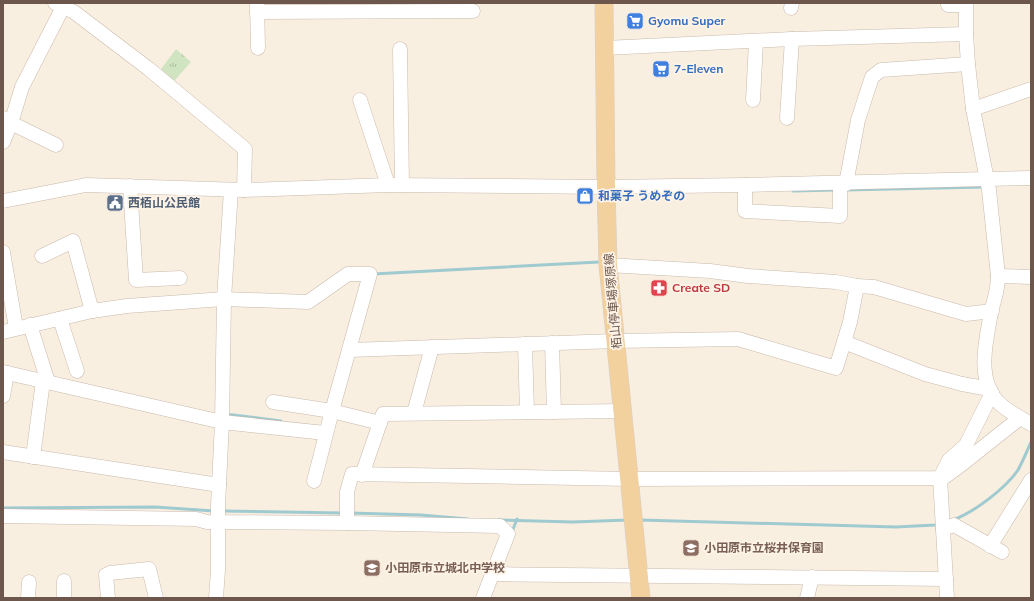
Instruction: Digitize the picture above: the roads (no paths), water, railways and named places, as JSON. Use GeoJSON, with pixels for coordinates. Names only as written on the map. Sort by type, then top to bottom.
{"type":"FeatureCollection","features":[{"type":"Feature","properties":{"kind":"main road","name":"栢山停車場塚原線"},"geometry":{"type":"LineString","coordinates":[[604,3],[608,265],[641,598]]}},
{"type":"Feature","properties":{"kind":"street"},"geometry":{"type":"LineString","coordinates":[[347,523],[347,492],[352,474],[630,479],[940,478],[946,476],[1025,421],[998,402],[986,379],[985,362],[987,339],[992,311],[998,290],[998,276],[987,183],[973,109],[968,64],[966,5],[948,5],[948,3]]}},
{"type":"Feature","properties":{"kind":"street"},"geometry":{"type":"LineString","coordinates":[[3,142],[7,120],[59,5],[74,12],[149,69],[245,149],[238,190],[224,300],[222,422],[216,598]]}},
{"type":"Feature","properties":{"kind":"street"},"geometry":{"type":"LineString","coordinates":[[258,48],[257,8],[366,7],[473,11]]}},
{"type":"Feature","properties":{"kind":"street"},"geometry":{"type":"LineString","coordinates":[[604,48],[792,39],[966,34]]}},
{"type":"Feature","properties":{"kind":"street"},"geometry":{"type":"LineString","coordinates":[[787,118],[792,39]]}},
{"type":"Feature","properties":{"kind":"street"},"geometry":{"type":"LineString","coordinates":[[753,100],[756,41]]}},
{"type":"Feature","properties":{"kind":"street"},"geometry":{"type":"LineString","coordinates":[[400,48],[402,185]]}},
{"type":"Feature","properties":{"kind":"street"},"geometry":{"type":"LineString","coordinates":[[745,185],[745,211],[840,216],[843,184],[858,120],[872,77],[881,70],[968,64]]}},
{"type":"Feature","properties":{"kind":"street"},"geometry":{"type":"LineString","coordinates":[[973,109],[1031,89]]}},
{"type":"Feature","properties":{"kind":"street"},"geometry":{"type":"LineString","coordinates":[[360,100],[388,185]]}},
{"type":"Feature","properties":{"kind":"street"},"geometry":{"type":"LineString","coordinates":[[7,120],[56,145]]}},
{"type":"Feature","properties":{"kind":"street"},"geometry":{"type":"LineString","coordinates":[[3,201],[86,185],[238,190],[388,185],[606,186],[987,183],[1031,178]]}},
{"type":"Feature","properties":{"kind":"street"},"geometry":{"type":"LineString","coordinates":[[130,186],[136,280],[180,278]]}},
{"type":"Feature","properties":{"kind":"street"},"geometry":{"type":"LineString","coordinates":[[42,256],[73,241],[92,311]]}},
{"type":"Feature","properties":{"kind":"street"},"geometry":{"type":"LineString","coordinates":[[3,252],[10,330],[92,311],[127,306],[224,300],[308,302],[348,274],[370,274],[314,481]]}},
{"type":"Feature","properties":{"kind":"street"},"geometry":{"type":"LineString","coordinates":[[608,265],[710,271],[748,276],[836,282],[874,288],[966,314],[992,311]]}},
{"type":"Feature","properties":{"kind":"street"},"geometry":{"type":"LineString","coordinates":[[998,276],[1031,277]]}},
{"type":"Feature","properties":{"kind":"street"},"geometry":{"type":"LineString","coordinates":[[349,350],[616,341],[738,339],[836,368],[850,322],[857,286]]}},
{"type":"Feature","properties":{"kind":"street"},"geometry":{"type":"LineString","coordinates":[[60,319],[77,371]]}},
{"type":"Feature","properties":{"kind":"street"},"geometry":{"type":"LineString","coordinates":[[30,325],[46,382],[33,457]]}},
{"type":"Feature","properties":{"kind":"street"},"geometry":{"type":"LineString","coordinates":[[844,342],[925,374],[991,391]]}},
{"type":"Feature","properties":{"kind":"street"},"geometry":{"type":"LineString","coordinates":[[552,343],[554,412]]}},
{"type":"Feature","properties":{"kind":"street"},"geometry":{"type":"LineString","coordinates":[[525,344],[527,412]]}},
{"type":"Feature","properties":{"kind":"street"},"geometry":{"type":"LineString","coordinates":[[414,413],[432,347]]}},
{"type":"Feature","properties":{"kind":"street"},"geometry":{"type":"LineString","coordinates":[[3,396],[5,373],[222,422],[326,433]]}},
{"type":"Feature","properties":{"kind":"street"},"geometry":{"type":"LineString","coordinates":[[947,598],[940,478],[949,460],[966,445],[991,391]]}},
{"type":"Feature","properties":{"kind":"street"},"geometry":{"type":"LineString","coordinates":[[273,402],[332,411],[380,423]]}},
{"type":"Feature","properties":{"kind":"street"},"geometry":{"type":"LineString","coordinates":[[362,475],[383,414],[622,411]]}},
{"type":"Feature","properties":{"kind":"street"},"geometry":{"type":"LineString","coordinates":[[3,452],[219,484]]}},
{"type":"Feature","properties":{"kind":"street"},"geometry":{"type":"LineString","coordinates":[[942,529],[954,525],[996,549],[1031,480]]}},
{"type":"Feature","properties":{"kind":"street"},"geometry":{"type":"LineString","coordinates":[[3,516],[196,520],[207,522],[500,526],[508,534],[483,598]]}},
{"type":"Feature","properties":{"kind":"street"},"geometry":{"type":"LineString","coordinates":[[108,598],[106,574],[146,569],[149,569],[156,598]]}},
{"type":"Feature","properties":{"kind":"street"},"geometry":{"type":"LineString","coordinates":[[492,574],[639,577],[812,577],[946,580]]}},
{"type":"Feature","properties":{"kind":"street"},"geometry":{"type":"LineString","coordinates":[[807,598],[812,577]]}},
{"type":"Feature","properties":{"kind":"street"},"geometry":{"type":"LineString","coordinates":[[64,581],[64,598]]}},
{"type":"Feature","properties":{"kind":"street"},"geometry":{"type":"LineString","coordinates":[[28,598],[29,582]]}},
{"type":"Feature","properties":{"kind":"waterway"},"geometry":{"type":"LineString","coordinates":[[845,190],[985,187]]}},
{"type":"Feature","properties":{"kind":"waterway"},"geometry":{"type":"LineString","coordinates":[[793,191],[836,190]]}},
{"type":"Feature","properties":{"kind":"waterway"},"geometry":{"type":"LineString","coordinates":[[373,274],[599,262]]}},
{"type":"Feature","properties":{"kind":"waterway"},"geometry":{"type":"LineString","coordinates":[[225,414],[281,421]]}},
{"type":"Feature","properties":{"kind":"waterway"},"geometry":{"type":"LineString","coordinates":[[953,520],[979,506],[1005,485],[1018,470],[1031,442]]}},
{"type":"Feature","properties":{"kind":"waterway"},"geometry":{"type":"LineString","coordinates":[[3,508],[155,507],[214,511]]}},
{"type":"Feature","properties":{"kind":"waterway"},"geometry":{"type":"LineString","coordinates":[[222,511],[342,513]]}},
{"type":"Feature","properties":{"kind":"waterway"},"geometry":{"type":"LineString","coordinates":[[350,513],[421,515],[468,519]]}},
{"type":"Feature","properties":{"kind":"waterway"},"geometry":{"type":"LineString","coordinates":[[512,532],[517,519]]}},
{"type":"Feature","properties":{"kind":"waterway"},"geometry":{"type":"LineString","coordinates":[[498,520],[573,522],[628,520]]}},
{"type":"Feature","properties":{"kind":"waterway"},"geometry":{"type":"LineString","coordinates":[[639,520],[896,527],[940,524]]}},
{"type":"Feature","properties":{"kind":"place","name":"Gyomu Super"},"geometry":{"type":"Point","coordinates":[635,21]}},
{"type":"Feature","properties":{"kind":"place","name":"7-Eleven"},"geometry":{"type":"Point","coordinates":[661,69]}},
{"type":"Feature","properties":{"kind":"place","name":"和菓子 うめぞの"},"geometry":{"type":"Point","coordinates":[585,196]}},
{"type":"Feature","properties":{"kind":"place","name":"西栢山公民館"},"geometry":{"type":"Point","coordinates":[115,203]}},
{"type":"Feature","properties":{"kind":"place","name":"Create SD"},"geometry":{"type":"Point","coordinates":[659,288]}},
{"type":"Feature","properties":{"kind":"place","name":"小田原市立桜井保育園"},"geometry":{"type":"Point","coordinates":[691,548]}},
{"type":"Feature","properties":{"kind":"place","name":"小田原市立城北中学校"},"geometry":{"type":"Point","coordinates":[372,568]}}]}
